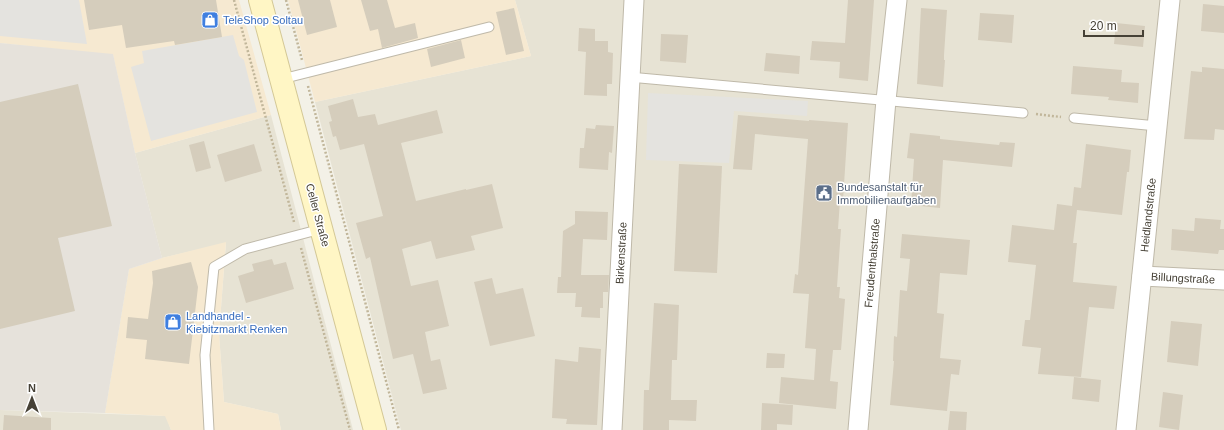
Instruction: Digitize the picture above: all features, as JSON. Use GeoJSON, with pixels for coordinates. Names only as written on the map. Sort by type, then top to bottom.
{"type":"FeatureCollection","features":[{"type":"Feature","properties":{"kind":"main road","name":"Celler Straße"},"geometry":{"type":"LineString","coordinates":[[260,0],[375,430]]}},
{"type":"Feature","properties":{"kind":"street","name":"Birkenstraße"},"geometry":{"type":"LineString","coordinates":[[612,430],[634,0]]}},
{"type":"Feature","properties":{"kind":"street","name":"Freudenthalstraße"},"geometry":{"type":"LineString","coordinates":[[858,430],[886,100],[897,0]]}},
{"type":"Feature","properties":{"kind":"street","name":"Heidlandstraße"},"geometry":{"type":"LineString","coordinates":[[1126,430],[1170,0]]}},
{"type":"Feature","properties":{"kind":"street","name":"Billungstraße"},"geometry":{"type":"LineString","coordinates":[[1142,276],[1224,280]]}},
{"type":"Feature","properties":{"kind":"lane"},"geometry":{"type":"LineString","coordinates":[[282,80],[489,27]]}},
{"type":"Feature","properties":{"kind":"lane"},"geometry":{"type":"LineString","coordinates":[[629,76],[1023,113]]}},
{"type":"Feature","properties":{"kind":"lane"},"geometry":{"type":"LineString","coordinates":[[1074,118],[1157,126]]}},
{"type":"Feature","properties":{"kind":"lane"},"geometry":{"type":"LineString","coordinates":[[209,430],[205,355],[214,267],[245,249],[321,229]]}},
{"type":"Feature","properties":{"kind":"path"},"geometry":{"type":"LineString","coordinates":[[234,0],[350,430]]}},
{"type":"Feature","properties":{"kind":"path"},"geometry":{"type":"LineString","coordinates":[[286,0],[399,430]]}},
{"type":"Feature","properties":{"kind":"path"},"geometry":{"type":"LineString","coordinates":[[1023,113],[1074,118]]}},
{"type":"Feature","properties":{"kind":"shaded area"},"geometry":{"type":"Polygon","coordinates":[[[0,0],[239,0],[271,115],[135,153],[113,55],[0,43],[0,0]]]}},
{"type":"Feature","properties":{"kind":"shaded area"},"geometry":{"type":"Polygon","coordinates":[[[0,0],[79,0],[87,44],[0,36],[0,0]]]}},
{"type":"Feature","properties":{"kind":"shaded area"},"geometry":{"type":"Polygon","coordinates":[[[288,0],[515,0],[531,56],[315,102],[288,0]]]}},
{"type":"Feature","properties":{"kind":"shaded area"},"geometry":{"type":"Polygon","coordinates":[[[515,0],[1224,0],[1224,430],[401,430],[315,102],[531,56],[515,0]]]}},
{"type":"Feature","properties":{"kind":"shaded area"},"geometry":{"type":"Polygon","coordinates":[[[233,35],[239,56],[244,60],[257,112],[151,141],[131,67],[144,63],[142,51],[233,35]]]}},
{"type":"Feature","properties":{"kind":"shaded area"},"geometry":{"type":"Polygon","coordinates":[[[0,43],[113,54],[135,153],[162,258],[129,269],[105,413],[0,410],[0,43]]]}},
{"type":"Feature","properties":{"kind":"shaded area"},"geometry":{"type":"Polygon","coordinates":[[[648,93],[808,101],[807,116],[734,111],[729,163],[646,160],[648,93]]]}},
{"type":"Feature","properties":{"kind":"shaded area"},"geometry":{"type":"Polygon","coordinates":[[[271,115],[353,430],[281,430],[278,414],[224,402],[219,334],[226,243],[162,258],[135,153],[271,115]]]}},
{"type":"Feature","properties":{"kind":"shaded area"},"geometry":{"type":"Polygon","coordinates":[[[226,242],[219,334],[224,402],[278,414],[281,430],[171,430],[165,416],[105,413],[129,269],[162,258],[226,242]]]}},
{"type":"Feature","properties":{"kind":"shaded area"},"geometry":{"type":"Polygon","coordinates":[[[0,410],[166,416],[171,430],[0,430],[0,410]]]}},
{"type":"Feature","properties":{"kind":"building"},"geometry":{"type":"Polygon","coordinates":[[[84,0],[216,0],[222,37],[175,45],[174,41],[126,48],[122,25],[89,30],[84,0]]]}},
{"type":"Feature","properties":{"kind":"building"},"geometry":{"type":"Polygon","coordinates":[[[298,0],[330,0],[337,27],[307,35],[298,0]]]}},
{"type":"Feature","properties":{"kind":"building"},"geometry":{"type":"Polygon","coordinates":[[[361,0],[387,0],[395,28],[415,23],[418,38],[382,48],[378,29],[370,31],[361,0]]]}},
{"type":"Feature","properties":{"kind":"building"},"geometry":{"type":"Polygon","coordinates":[[[848,0],[874,0],[868,81],[839,78],[840,62],[810,60],[812,41],[845,43],[848,0]]]}},
{"type":"Feature","properties":{"kind":"building"},"geometry":{"type":"Polygon","coordinates":[[[1203,4],[1224,6],[1224,33],[1201,31],[1203,4]]]}},
{"type":"Feature","properties":{"kind":"building"},"geometry":{"type":"Polygon","coordinates":[[[514,8],[524,51],[506,55],[496,12],[514,8]]]}},
{"type":"Feature","properties":{"kind":"building"},"geometry":{"type":"Polygon","coordinates":[[[921,8],[947,10],[943,87],[917,84],[921,8]]]}},
{"type":"Feature","properties":{"kind":"building"},"geometry":{"type":"Polygon","coordinates":[[[980,13],[1014,15],[1012,43],[978,40],[980,13]]]}},
{"type":"Feature","properties":{"kind":"building"},"geometry":{"type":"Polygon","coordinates":[[[1116,23],[1145,26],[1143,47],[1114,44],[1116,23]]]}},
{"type":"Feature","properties":{"kind":"building"},"geometry":{"type":"Polygon","coordinates":[[[579,28],[595,29],[595,41],[608,41],[608,52],[613,53],[612,84],[607,84],[607,96],[584,95],[586,52],[578,51],[579,28]]]}},
{"type":"Feature","properties":{"kind":"building"},"geometry":{"type":"Polygon","coordinates":[[[661,34],[688,35],[686,63],[660,61],[661,34]]]}},
{"type":"Feature","properties":{"kind":"building"},"geometry":{"type":"Polygon","coordinates":[[[461,40],[465,58],[431,67],[427,49],[461,40]]]}},
{"type":"Feature","properties":{"kind":"building"},"geometry":{"type":"Polygon","coordinates":[[[766,53],[800,56],[799,74],[764,71],[766,53]]]}},
{"type":"Feature","properties":{"kind":"building"},"geometry":{"type":"Polygon","coordinates":[[[1073,66],[1122,70],[1121,82],[1139,83],[1138,103],[1108,100],[1109,97],[1071,94],[1073,66]]]}},
{"type":"Feature","properties":{"kind":"building"},"geometry":{"type":"Polygon","coordinates":[[[1202,67],[1224,69],[1224,130],[1215,129],[1214,140],[1184,139],[1191,71],[1202,72],[1202,67]]]}},
{"type":"Feature","properties":{"kind":"building"},"geometry":{"type":"Polygon","coordinates":[[[78,84],[112,226],[58,238],[75,311],[0,329],[0,102],[78,84]]]}},
{"type":"Feature","properties":{"kind":"building"},"geometry":{"type":"Polygon","coordinates":[[[353,99],[358,117],[375,114],[378,125],[437,110],[443,133],[401,143],[416,201],[492,184],[503,228],[471,236],[475,250],[436,259],[431,241],[402,249],[411,286],[438,280],[449,326],[425,332],[431,361],[440,359],[447,389],[423,394],[413,354],[393,359],[370,257],[366,259],[356,223],[383,216],[364,144],[340,150],[336,136],[333,137],[329,122],[332,121],[328,106],[353,99]]]}},
{"type":"Feature","properties":{"kind":"building"},"geometry":{"type":"Polygon","coordinates":[[[738,115],[848,123],[843,200],[840,200],[838,229],[841,229],[837,287],[840,287],[839,298],[845,299],[841,350],[833,350],[830,381],[838,382],[836,409],[779,403],[781,377],[814,380],[816,349],[805,348],[809,294],[793,293],[795,274],[798,275],[808,139],[755,134],[752,170],[733,169],[738,115]]]}},
{"type":"Feature","properties":{"kind":"building"},"geometry":{"type":"Polygon","coordinates":[[[596,125],[614,126],[612,153],[609,152],[608,170],[579,168],[580,148],[584,148],[586,128],[595,129],[596,125]]]}},
{"type":"Feature","properties":{"kind":"building"},"geometry":{"type":"Polygon","coordinates":[[[910,133],[940,136],[940,139],[999,145],[1000,142],[1015,143],[1012,167],[943,160],[940,208],[911,205],[914,159],[907,158],[910,133]]]}},
{"type":"Feature","properties":{"kind":"building"},"geometry":{"type":"Polygon","coordinates":[[[204,141],[211,168],[196,172],[189,145],[204,141]]]}},
{"type":"Feature","properties":{"kind":"building"},"geometry":{"type":"Polygon","coordinates":[[[254,144],[262,171],[225,182],[217,155],[254,144]]]}},
{"type":"Feature","properties":{"kind":"building"},"geometry":{"type":"Polygon","coordinates":[[[1086,144],[1131,150],[1122,215],[1077,210],[1073,243],[1077,243],[1073,282],[1117,286],[1114,309],[1089,307],[1081,377],[1038,374],[1041,348],[1022,346],[1025,320],[1030,320],[1036,265],[1008,262],[1012,225],[1054,230],[1057,204],[1072,206],[1074,187],[1081,188],[1086,144]]]}},
{"type":"Feature","properties":{"kind":"building"},"geometry":{"type":"Polygon","coordinates":[[[679,164],[722,166],[717,273],[674,271],[679,164]]]}},
{"type":"Feature","properties":{"kind":"building"},"geometry":{"type":"Polygon","coordinates":[[[575,211],[608,212],[607,240],[583,239],[581,275],[609,275],[608,292],[603,292],[603,308],[600,308],[600,318],[581,317],[582,307],[575,307],[576,293],[557,293],[558,277],[561,277],[563,231],[575,224],[575,211]]]}},
{"type":"Feature","properties":{"kind":"building"},"geometry":{"type":"Polygon","coordinates":[[[1195,218],[1221,220],[1220,229],[1224,229],[1224,250],[1219,250],[1218,254],[1171,250],[1172,229],[1194,231],[1195,218]]]}},
{"type":"Feature","properties":{"kind":"building"},"geometry":{"type":"Polygon","coordinates":[[[902,234],[970,240],[967,275],[940,273],[937,313],[944,314],[940,358],[961,360],[959,375],[951,374],[947,411],[890,405],[894,361],[894,336],[897,337],[900,290],[907,291],[910,259],[900,258],[902,234]]]}},
{"type":"Feature","properties":{"kind":"building"},"geometry":{"type":"Polygon","coordinates":[[[272,259],[274,265],[286,262],[294,289],[246,303],[238,276],[254,271],[252,264],[272,259]]]}},
{"type":"Feature","properties":{"kind":"building"},"geometry":{"type":"Polygon","coordinates":[[[191,262],[198,287],[189,364],[145,359],[147,340],[126,338],[128,317],[148,319],[153,283],[152,271],[191,262]]]}},
{"type":"Feature","properties":{"kind":"building"},"geometry":{"type":"Polygon","coordinates":[[[492,278],[496,294],[523,288],[535,336],[490,346],[474,282],[492,278]]]}},
{"type":"Feature","properties":{"kind":"building"},"geometry":{"type":"Polygon","coordinates":[[[654,303],[679,305],[677,360],[672,360],[671,400],[697,400],[696,421],[669,420],[669,430],[643,430],[644,390],[649,390],[654,303]]]}},
{"type":"Feature","properties":{"kind":"building"},"geometry":{"type":"Polygon","coordinates":[[[1171,321],[1202,324],[1198,366],[1167,362],[1171,321]]]}},
{"type":"Feature","properties":{"kind":"building"},"geometry":{"type":"Polygon","coordinates":[[[579,347],[601,349],[597,425],[566,424],[567,419],[552,418],[555,359],[578,362],[579,347]]]}},
{"type":"Feature","properties":{"kind":"building"},"geometry":{"type":"Polygon","coordinates":[[[767,353],[785,354],[784,368],[766,368],[767,353]]]}},
{"type":"Feature","properties":{"kind":"building"},"geometry":{"type":"Polygon","coordinates":[[[1074,377],[1101,380],[1099,402],[1072,399],[1074,377]]]}},
{"type":"Feature","properties":{"kind":"building"},"geometry":{"type":"Polygon","coordinates":[[[1163,392],[1183,395],[1179,430],[1159,427],[1163,392]]]}},
{"type":"Feature","properties":{"kind":"building"},"geometry":{"type":"Polygon","coordinates":[[[762,403],[793,405],[792,425],[777,424],[777,430],[761,430],[762,403]]]}},
{"type":"Feature","properties":{"kind":"building"},"geometry":{"type":"Polygon","coordinates":[[[950,411],[967,412],[966,430],[948,430],[950,411]]]}},
{"type":"Feature","properties":{"kind":"building"},"geometry":{"type":"Polygon","coordinates":[[[4,415],[51,418],[51,430],[3,430],[4,415]]]}},
{"type":"Feature","properties":{"kind":"place","name":"TeleShop Soltau"},"geometry":{"type":"Point","coordinates":[210,20]}},
{"type":"Feature","properties":{"kind":"place","name":"Bundesanstalt für Immobilienaufgaben"},"geometry":{"type":"Point","coordinates":[824,193]}},
{"type":"Feature","properties":{"kind":"place","name":"Landhandel - Kiebitzmarkt Renken"},"geometry":{"type":"Point","coordinates":[173,322]}}]}
